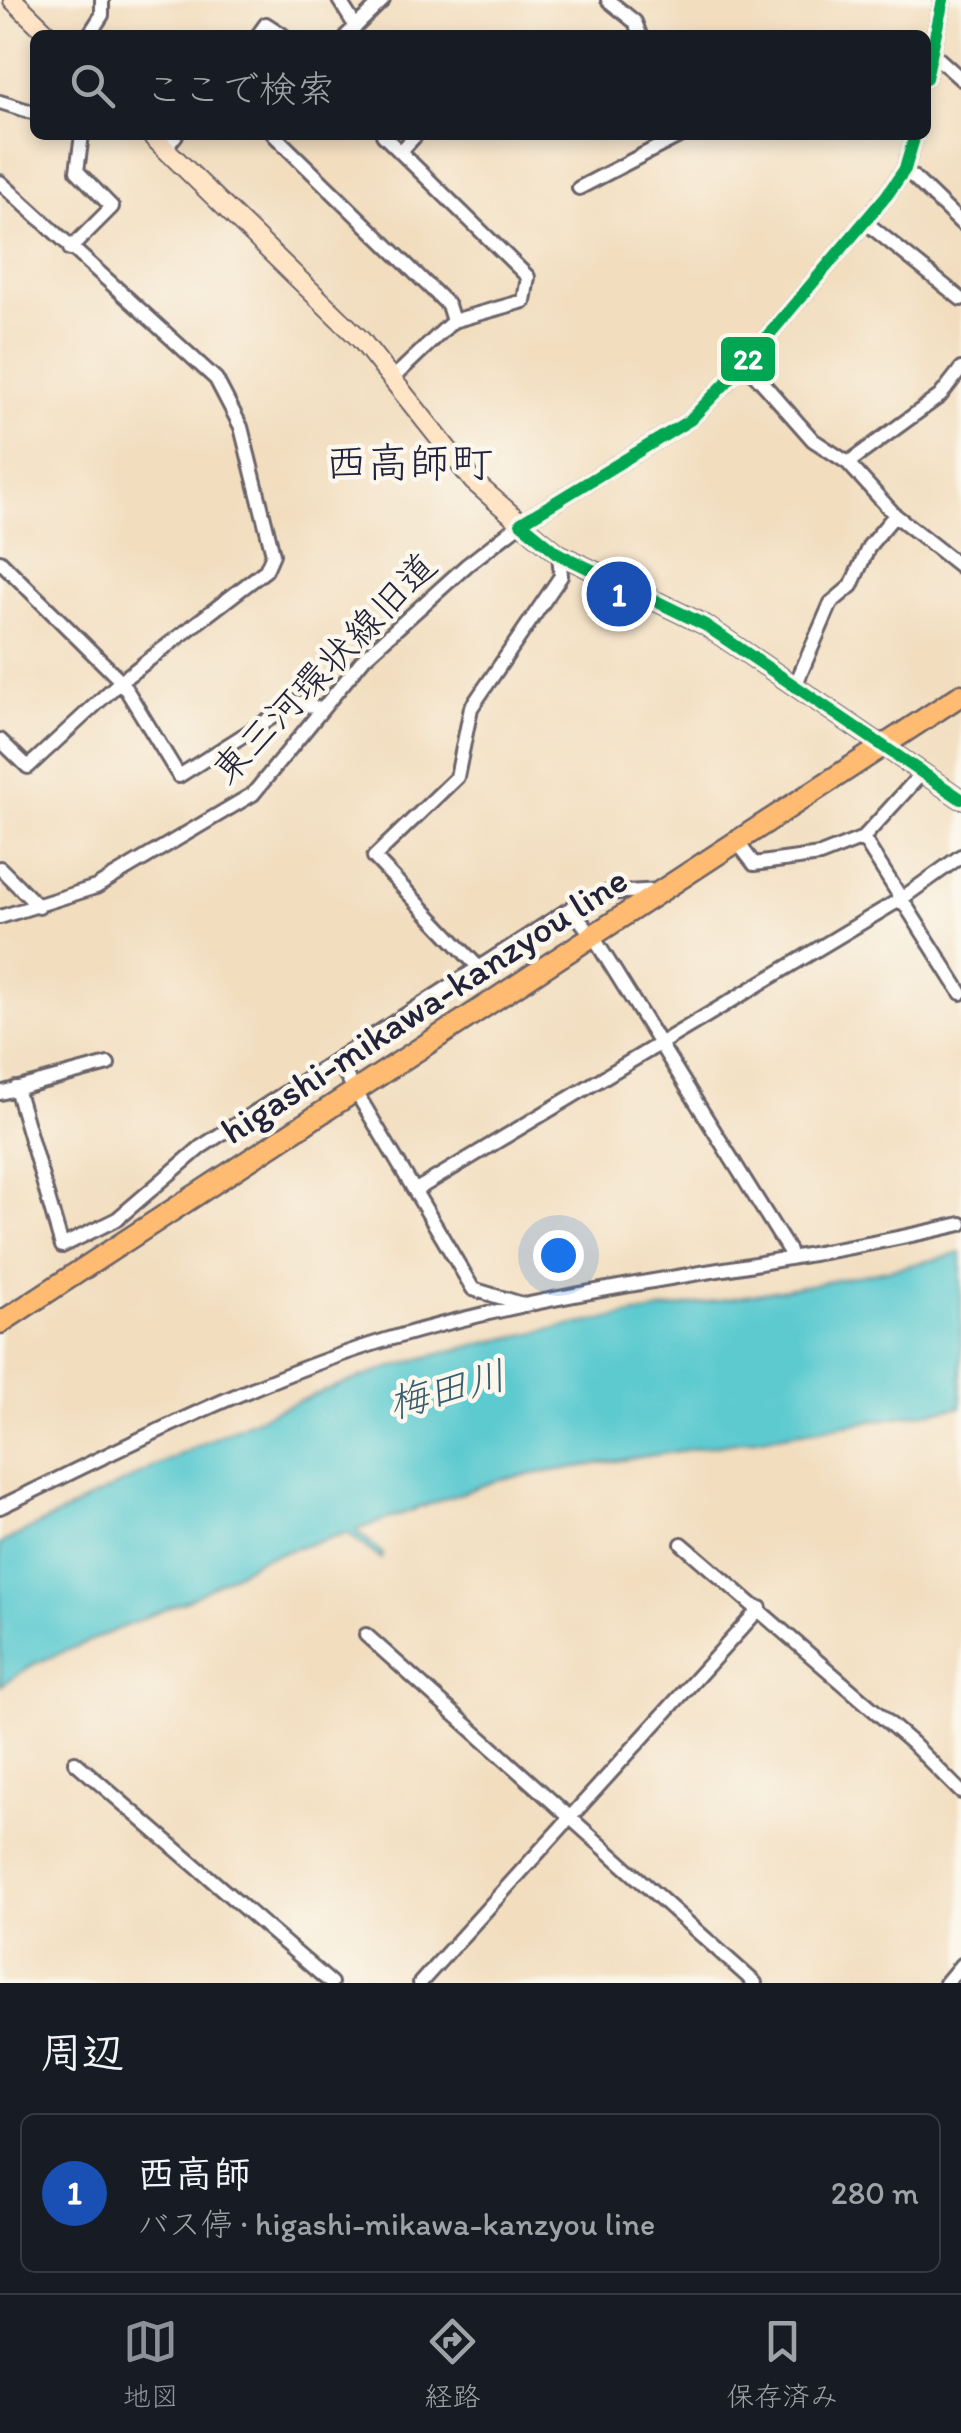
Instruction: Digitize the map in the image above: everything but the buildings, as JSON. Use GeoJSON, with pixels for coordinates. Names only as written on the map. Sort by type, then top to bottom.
{"type":"FeatureCollection","features":[{"type":"Feature","properties":{"kind":"main road"},"geometry":{"type":"LineString","coordinates":[[13,0],[44,30]]}},
{"type":"Feature","properties":{"kind":"main road"},"geometry":{"type":"LineString","coordinates":[[165,140],[361,340],[473,481],[521,524],[559,554],[706,625],[961,800]]}},
{"type":"Feature","properties":{"kind":"main road","name":"higashi-mikawa-kanzyou line"},"geometry":{"type":"LineString","coordinates":[[0,1324],[961,695]]}},
{"type":"Feature","properties":{"kind":"street"},"geometry":{"type":"LineString","coordinates":[[93,30],[102,15],[102,0]]}},
{"type":"Feature","properties":{"kind":"street"},"geometry":{"type":"LineString","coordinates":[[339,0],[351,30]]}},
{"type":"Feature","properties":{"kind":"street"},"geometry":{"type":"LineString","coordinates":[[352,30],[383,0]]}},
{"type":"Feature","properties":{"kind":"street"},"geometry":{"type":"LineString","coordinates":[[608,0],[638,28]]}},
{"type":"Feature","properties":{"kind":"street"},"geometry":{"type":"LineString","coordinates":[[632,0],[638,28]]}},
{"type":"Feature","properties":{"kind":"street"},"geometry":{"type":"LineString","coordinates":[[943,0],[931,52],[961,79]]}},
{"type":"Feature","properties":{"kind":"street"},"geometry":{"type":"LineString","coordinates":[[0,102],[30,111]]}},
{"type":"Feature","properties":{"kind":"street"},"geometry":{"type":"LineString","coordinates":[[70,249],[112,207],[78,171],[81,140]]}},
{"type":"Feature","properties":{"kind":"street"},"geometry":{"type":"LineString","coordinates":[[279,140],[448,306],[453,321]]}},
{"type":"Feature","properties":{"kind":"street"},"geometry":{"type":"LineString","coordinates":[[388,140],[528,278],[524,301],[453,321],[393,378]]}},
{"type":"Feature","properties":{"kind":"street"},"geometry":{"type":"LineString","coordinates":[[400,152],[411,140]]}},
{"type":"Feature","properties":{"kind":"street"},"geometry":{"type":"LineString","coordinates":[[579,188],[671,140]]}},
{"type":"Feature","properties":{"kind":"street"},"geometry":{"type":"LineString","coordinates":[[521,524],[671,434],[745,364],[904,169],[913,140]]}},
{"type":"Feature","properties":{"kind":"street"},"geometry":{"type":"LineString","coordinates":[[904,169],[961,223]]}},
{"type":"Feature","properties":{"kind":"street"},"geometry":{"type":"LineString","coordinates":[[0,182],[216,379],[242,427],[273,554],[266,570],[122,680],[28,767],[0,740]]}},
{"type":"Feature","properties":{"kind":"street"},"geometry":{"type":"LineString","coordinates":[[864,221],[961,299]]}},
{"type":"Feature","properties":{"kind":"street"},"geometry":{"type":"LineString","coordinates":[[745,364],[813,440],[848,463],[895,515],[961,567]]}},
{"type":"Feature","properties":{"kind":"street"},"geometry":{"type":"LineString","coordinates":[[848,463],[940,396],[961,368]]}},
{"type":"Feature","properties":{"kind":"street"},"geometry":{"type":"LineString","coordinates":[[794,686],[831,603],[851,586],[870,546],[895,515]]}},
{"type":"Feature","properties":{"kind":"street","name":"東三河環状線旧道"},"geometry":{"type":"LineString","coordinates":[[0,918],[96,888],[253,794],[365,656],[467,565],[521,524]]}},
{"type":"Feature","properties":{"kind":"street"},"geometry":{"type":"LineString","coordinates":[[479,968],[374,857],[457,777],[470,708],[561,576],[559,554]]}},
{"type":"Feature","properties":{"kind":"street"},"geometry":{"type":"LineString","coordinates":[[0,561],[122,680],[179,776],[296,702],[320,709]]}},
{"type":"Feature","properties":{"kind":"street"},"geometry":{"type":"LineString","coordinates":[[738,843],[754,864],[820,854],[863,838],[922,773]]}},
{"type":"Feature","properties":{"kind":"street"},"geometry":{"type":"LineString","coordinates":[[863,838],[961,993]]}},
{"type":"Feature","properties":{"kind":"street"},"geometry":{"type":"LineString","coordinates":[[416,1190],[901,899],[961,856]]}},
{"type":"Feature","properties":{"kind":"street"},"geometry":{"type":"LineString","coordinates":[[0,868],[39,907]]}},
{"type":"Feature","properties":{"kind":"street"},"geometry":{"type":"LineString","coordinates":[[16,1088],[62,1246],[117,1219],[202,1147],[571,908],[605,893],[665,890]]}},
{"type":"Feature","properties":{"kind":"street"},"geometry":{"type":"LineString","coordinates":[[571,908],[594,938],[789,1250],[789,1257]]}},
{"type":"Feature","properties":{"kind":"street"},"geometry":{"type":"LineString","coordinates":[[337,1060],[473,1289],[525,1304]]}},
{"type":"Feature","properties":{"kind":"street"},"geometry":{"type":"LineString","coordinates":[[0,1092],[108,1064]]}},
{"type":"Feature","properties":{"kind":"street"},"geometry":{"type":"LineString","coordinates":[[0,1508],[295,1369],[525,1304],[961,1224]]}},
{"type":"Feature","properties":{"kind":"street"},"geometry":{"type":"LineString","coordinates":[[682,1544],[912,1742],[961,1792]]}},
{"type":"Feature","properties":{"kind":"street"},"geometry":{"type":"LineString","coordinates":[[420,1983],[760,1608]]}},
{"type":"Feature","properties":{"kind":"street"},"geometry":{"type":"LineString","coordinates":[[366,1635],[755,1983]]}},
{"type":"Feature","properties":{"kind":"street"},"geometry":{"type":"LineString","coordinates":[[75,1762],[331,1983]]}},
{"type":"Feature","properties":{"kind":"street"},"geometry":{"type":"LineString","coordinates":[[946,1983],[961,1965]]}},
{"type":"Feature","properties":{"kind":"water","name":"梅田川"},"geometry":{"type":"Polygon","coordinates":[[[961,1253],[961,1407],[501,1479],[356,1530],[383,1554],[381,1559],[347,1533],[261,1559],[187,1600],[34,1664],[0,1686],[0,1544],[261,1417],[369,1375],[491,1342],[827,1282],[961,1253]]]}},
{"type":"Feature","properties":{"kind":"transit line","name":"22"},"geometry":{"type":"LineString","coordinates":[[931,55],[943,0]]}},
{"type":"Feature","properties":{"kind":"transit line","name":"22"},"geometry":{"type":"LineString","coordinates":[[521,523],[690,420],[745,363],[887,195],[905,169],[914,140]]}},
{"type":"Feature","properties":{"kind":"transit line","name":"22"},"geometry":{"type":"LineString","coordinates":[[521,523],[559,554],[705,625],[961,799]]}},
{"type":"Feature","properties":{"kind":"place","name":"西高師"},"geometry":{"type":"Point","coordinates":[619,594]}},
{"type":"Feature","properties":{"kind":"district","name":"西高師町"},"geometry":{"type":"Point","coordinates":[409,462]}}]}
